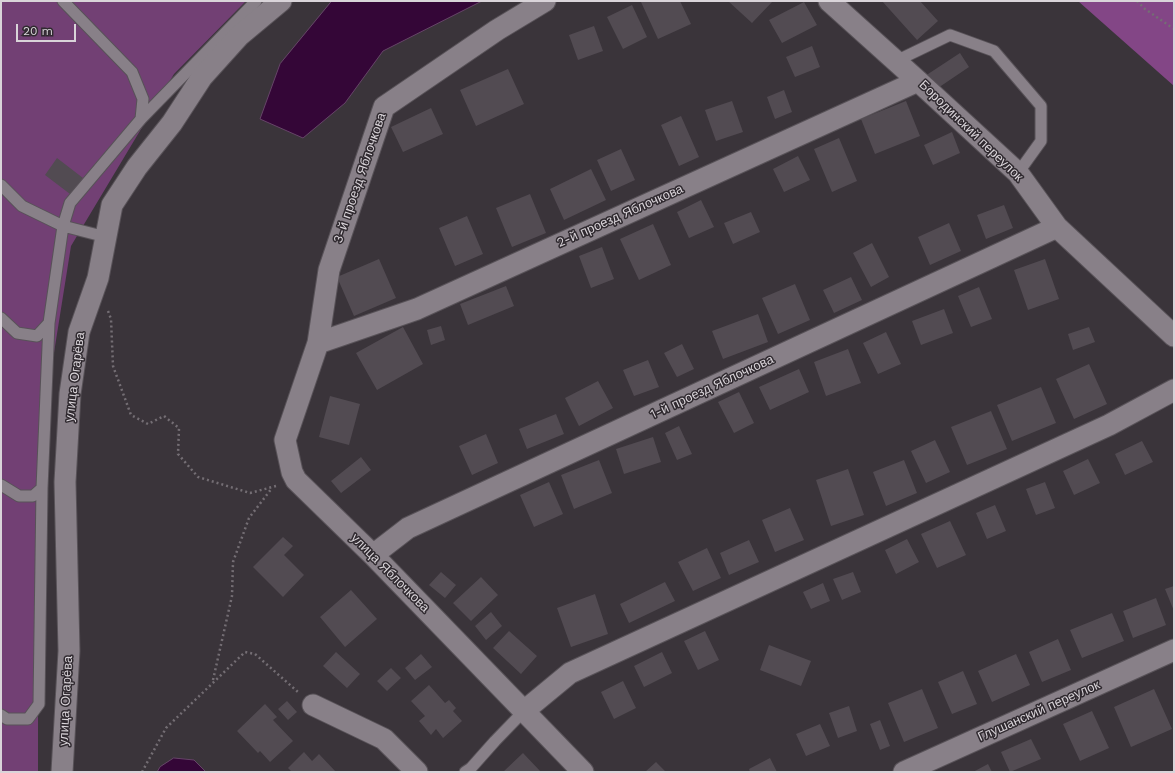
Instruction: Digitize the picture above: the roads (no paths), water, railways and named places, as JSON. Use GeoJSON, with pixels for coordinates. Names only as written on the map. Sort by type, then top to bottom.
{"type":"FeatureCollection","features":[{"type":"Feature","properties":{"kind":"street","name":"улица Огарёва"},"geometry":{"type":"LineString","coordinates":[[62,772],[69,651],[65,482],[70,394],[79,332],[98,278],[112,205],[137,167],[172,123],[202,77],[240,36],[281,1]]}},
{"type":"Feature","properties":{"kind":"street","name":"3-й проезд Яблочкова"},"geometry":{"type":"LineString","coordinates":[[318,343],[329,270],[384,107],[497,30],[545,1]]}},
{"type":"Feature","properties":{"kind":"street","name":"Бородинский переулок"},"geometry":{"type":"LineString","coordinates":[[829,1],[1018,173],[1057,227],[1174,336]]}},
{"type":"Feature","properties":{"kind":"street","name":"2-й проезд Яблочкова"},"geometry":{"type":"LineString","coordinates":[[318,343],[417,309],[918,81]]}},
{"type":"Feature","properties":{"kind":"street","name":"1-й проезд Яблочкова"},"geometry":{"type":"LineString","coordinates":[[373,555],[408,528],[1057,227]]}},
{"type":"Feature","properties":{"kind":"street","name":"улица Яблочкова"},"geometry":{"type":"LineString","coordinates":[[318,343],[285,440],[292,472],[296,480],[373,555],[583,772]]}},
{"type":"Feature","properties":{"kind":"street"},"geometry":{"type":"LineString","coordinates":[[524,711],[570,673],[1109,425],[1174,390]]}},
{"type":"Feature","properties":{"kind":"street","name":"Глушанский переулок"},"geometry":{"type":"LineString","coordinates":[[904,772],[1174,650]]}},
{"type":"Feature","properties":{"kind":"street"},"geometry":{"type":"LineString","coordinates":[[313,705],[384,739],[417,772]]}},
{"type":"Feature","properties":{"kind":"lane"},"geometry":{"type":"LineString","coordinates":[[63,1],[132,72],[143,99],[141,119]]}},
{"type":"Feature","properties":{"kind":"lane"},"geometry":{"type":"LineString","coordinates":[[1,715],[7,719],[28,719],[39,704],[42,488],[49,323],[63,226],[70,204],[141,119],[256,1]]}},
{"type":"Feature","properties":{"kind":"lane"},"geometry":{"type":"LineString","coordinates":[[896,61],[950,35],[994,51],[1041,106],[1042,141],[1018,173]]}},
{"type":"Feature","properties":{"kind":"lane"},"geometry":{"type":"LineString","coordinates":[[1,185],[22,206],[63,226],[106,237]]}},
{"type":"Feature","properties":{"kind":"lane"},"geometry":{"type":"LineString","coordinates":[[1,318],[17,333],[38,336],[49,323]]}},
{"type":"Feature","properties":{"kind":"lane"},"geometry":{"type":"LineString","coordinates":[[1,485],[19,496],[33,496],[42,488]]}},
{"type":"Feature","properties":{"kind":"lane"},"geometry":{"type":"LineString","coordinates":[[465,772],[471,768],[524,711]]}}]}
